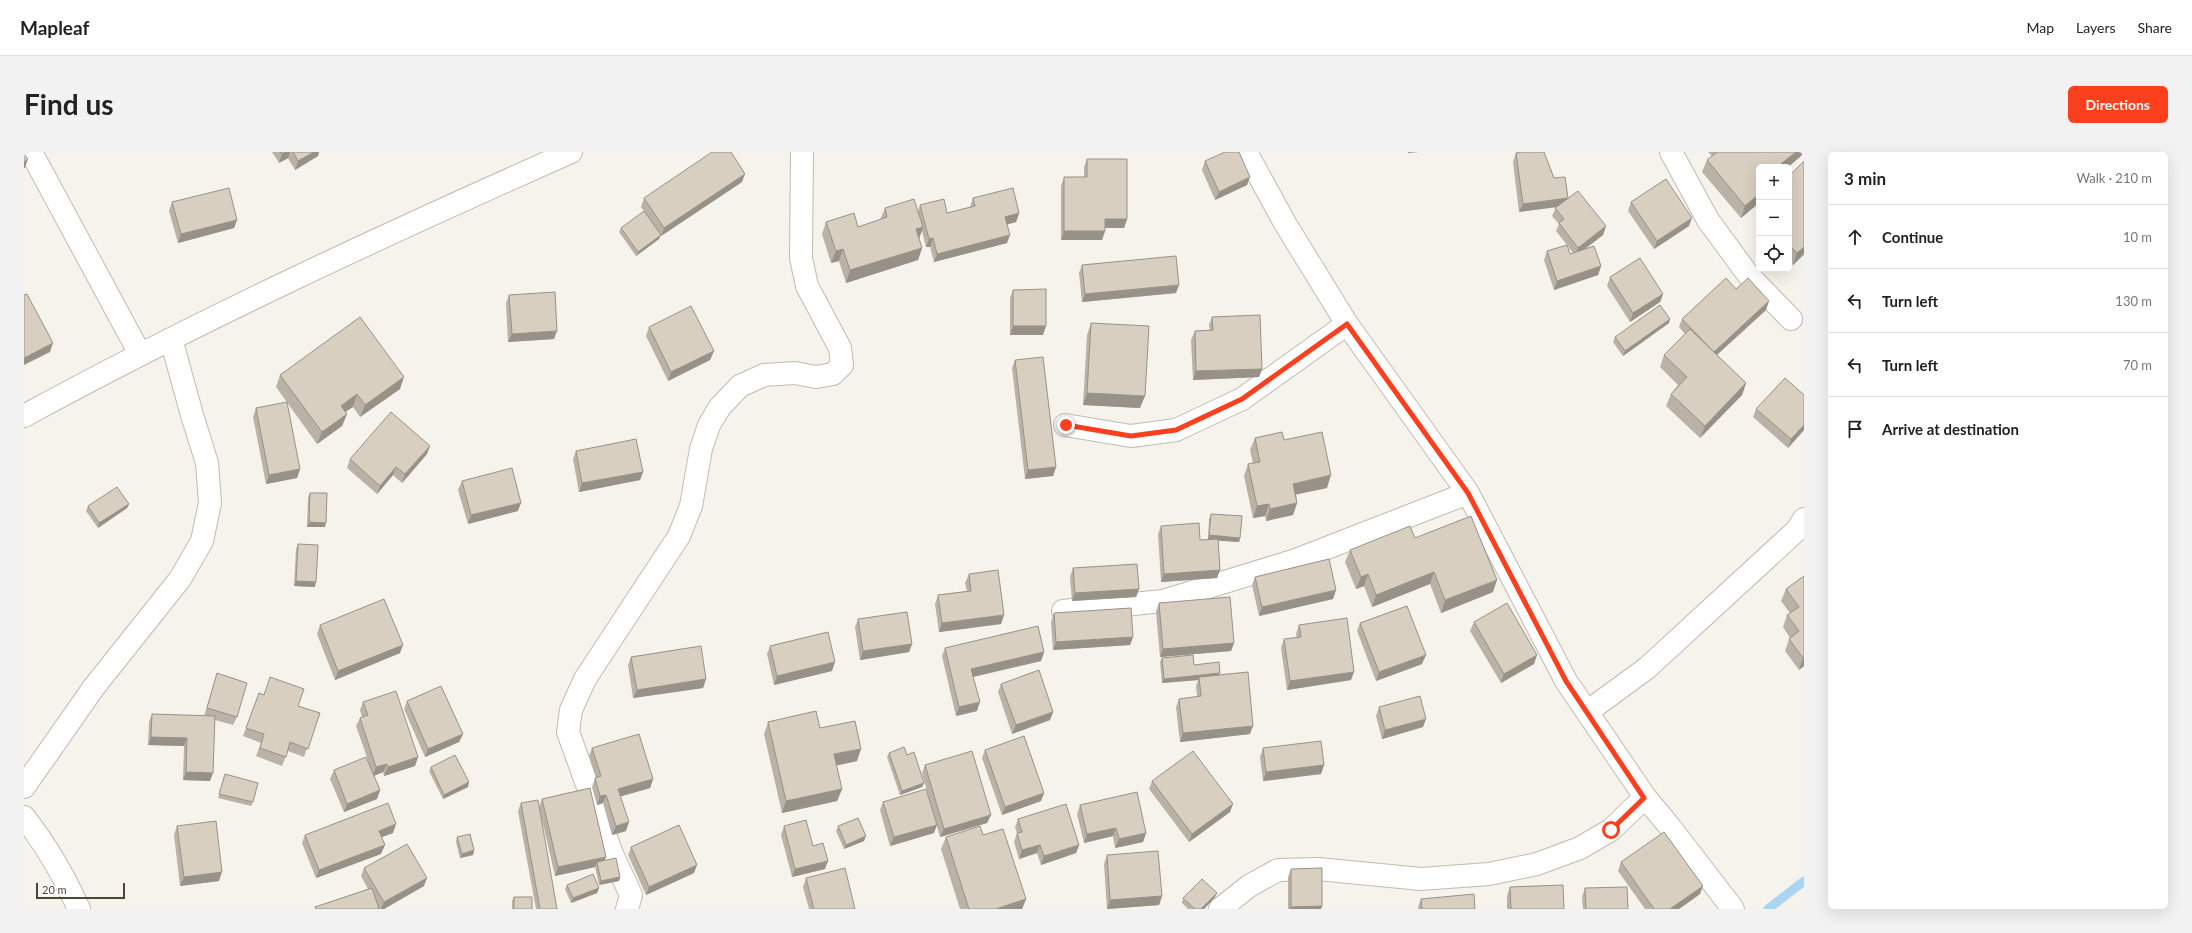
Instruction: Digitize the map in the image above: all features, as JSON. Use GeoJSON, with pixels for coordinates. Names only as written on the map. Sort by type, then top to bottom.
{"type":"FeatureCollection","features":[{"type":"Feature","properties":{"kind":"street"},"geometry":{"type":"LineString","coordinates":[[32,152],[140,354]]}},
{"type":"Feature","properties":{"kind":"street"},"geometry":{"type":"LineString","coordinates":[[24,416],[171,339],[410,224],[571,152]]}},
{"type":"Feature","properties":{"kind":"street"},"geometry":{"type":"LineString","coordinates":[[627,909],[631,895],[612,854],[568,732],[571,710],[585,679],[679,536],[691,506],[701,449],[708,425],[720,407],[740,386],[764,375],[795,373],[816,377],[833,374],[842,365],[840,348],[807,286],[801,258],[802,152]]}},
{"type":"Feature","properties":{"kind":"street"},"geometry":{"type":"LineString","coordinates":[[1246,152],[1286,225],[1347,324],[1468,493],[1566,681],[1644,798],[1675,833],[1734,909]]}},
{"type":"Feature","properties":{"kind":"street"},"geometry":{"type":"LineString","coordinates":[[1671,152],[1708,220],[1749,276],[1791,319]]}},
{"type":"Feature","properties":{"kind":"street"},"geometry":{"type":"LineString","coordinates":[[1066,425],[1131,436],[1176,430],[1242,399],[1347,324]]}},
{"type":"Feature","properties":{"kind":"street"},"geometry":{"type":"LineString","coordinates":[[24,787],[94,687],[180,579],[202,541],[210,503],[207,462],[171,339]]}},
{"type":"Feature","properties":{"kind":"street"},"geometry":{"type":"LineString","coordinates":[[1062,611],[1163,601],[1296,560],[1468,493]]}},
{"type":"Feature","properties":{"kind":"street"},"geometry":{"type":"LineString","coordinates":[[1587,712],[1648,668],[1798,530],[1804,519]]}},
{"type":"Feature","properties":{"kind":"street"},"geometry":{"type":"LineString","coordinates":[[1220,909],[1249,886],[1278,870],[1318,869],[1421,879],[1489,874],[1537,864],[1580,848],[1611,830],[1644,798]]}},
{"type":"Feature","properties":{"kind":"street"},"geometry":{"type":"LineString","coordinates":[[24,818],[43,842],[68,885],[79,909]]}},
{"type":"Feature","properties":{"kind":"building"},"geometry":{"type":"Polygon","coordinates":[[[293,152],[314,152],[298,161],[293,152]]]}},
{"type":"Feature","properties":{"kind":"building"},"geometry":{"type":"Polygon","coordinates":[[[712,152],[731,152],[745,174],[664,228],[644,198],[712,152]]]}},
{"type":"Feature","properties":{"kind":"building"},"geometry":{"type":"Polygon","coordinates":[[[1225,152],[1239,152],[1250,177],[1219,192],[1205,161],[1225,152]]]}},
{"type":"Feature","properties":{"kind":"building"},"geometry":{"type":"Polygon","coordinates":[[[1544,152],[1554,178],[1565,177],[1568,198],[1523,204],[1516,153],[1544,152]]]}},
{"type":"Feature","properties":{"kind":"building"},"geometry":{"type":"Polygon","coordinates":[[[1717,152],[1796,152],[1781,164],[1756,164],[1756,197],[1745,206],[1707,160],[1717,152]]]}},
{"type":"Feature","properties":{"kind":"building"},"geometry":{"type":"Polygon","coordinates":[[[24,154],[28,159],[24,162],[24,154]]]}},
{"type":"Feature","properties":{"kind":"building"},"geometry":{"type":"Polygon","coordinates":[[[1087,159],[1127,159],[1127,219],[1105,219],[1105,231],[1064,231],[1064,177],[1087,177],[1087,159]]]}},
{"type":"Feature","properties":{"kind":"building"},"geometry":{"type":"Polygon","coordinates":[[[1804,161],[1804,247],[1797,253],[1792,248],[1792,173],[1804,161]]]}},
{"type":"Feature","properties":{"kind":"building"},"geometry":{"type":"Polygon","coordinates":[[[1666,179],[1692,218],[1657,241],[1631,202],[1666,179]]]}},
{"type":"Feature","properties":{"kind":"building"},"geometry":{"type":"Polygon","coordinates":[[[229,188],[237,220],[181,234],[172,202],[229,188]]]}},
{"type":"Feature","properties":{"kind":"building"},"geometry":{"type":"Polygon","coordinates":[[[1013,188],[1019,213],[1005,217],[1010,235],[937,254],[933,238],[929,239],[920,205],[944,199],[947,213],[975,206],[973,198],[1013,188]]]}},
{"type":"Feature","properties":{"kind":"building"},"geometry":{"type":"Polygon","coordinates":[[[1578,191],[1606,226],[1578,248],[1559,223],[1564,219],[1555,208],[1578,191]]]}},
{"type":"Feature","properties":{"kind":"building"},"geometry":{"type":"Polygon","coordinates":[[[914,199],[923,227],[916,229],[922,248],[850,270],[843,249],[836,251],[826,222],[854,213],[858,227],[887,217],[885,208],[914,199]]]}},
{"type":"Feature","properties":{"kind":"building"},"geometry":{"type":"Polygon","coordinates":[[[644,211],[661,235],[638,252],[621,228],[644,211]]]}},
{"type":"Feature","properties":{"kind":"building"},"geometry":{"type":"Polygon","coordinates":[[[1567,245],[1570,254],[1594,246],[1601,266],[1557,281],[1547,251],[1567,245]]]}},
{"type":"Feature","properties":{"kind":"building"},"geometry":{"type":"Polygon","coordinates":[[[1176,256],[1179,285],[1085,294],[1082,265],[1176,256]]]}},
{"type":"Feature","properties":{"kind":"building"},"geometry":{"type":"Polygon","coordinates":[[[1640,258],[1663,294],[1633,313],[1610,277],[1640,258]]]}},
{"type":"Feature","properties":{"kind":"building"},"geometry":{"type":"Polygon","coordinates":[[[1726,278],[1736,289],[1748,278],[1769,301],[1714,352],[1682,319],[1726,278]]]}},
{"type":"Feature","properties":{"kind":"building"},"geometry":{"type":"Polygon","coordinates":[[[1046,289],[1046,326],[1013,326],[1013,290],[1046,289]]]}},
{"type":"Feature","properties":{"kind":"building"},"geometry":{"type":"Polygon","coordinates":[[[555,292],[557,331],[512,334],[509,295],[555,292]]]}},
{"type":"Feature","properties":{"kind":"building"},"geometry":{"type":"Polygon","coordinates":[[[27,294],[53,343],[24,358],[24,295],[27,294]]]}},
{"type":"Feature","properties":{"kind":"building"},"geometry":{"type":"Polygon","coordinates":[[[1660,305],[1670,319],[1625,351],[1615,337],[1660,305]]]}},
{"type":"Feature","properties":{"kind":"building"},"geometry":{"type":"Polygon","coordinates":[[[691,306],[714,351],[671,372],[649,327],[691,306]]]}},
{"type":"Feature","properties":{"kind":"building"},"geometry":{"type":"Polygon","coordinates":[[[1260,315],[1262,369],[1196,371],[1195,331],[1213,330],[1212,317],[1260,315]]]}},
{"type":"Feature","properties":{"kind":"building"},"geometry":{"type":"Polygon","coordinates":[[[360,317],[404,377],[365,405],[357,394],[341,406],[347,414],[322,432],[280,375],[360,317]]]}},
{"type":"Feature","properties":{"kind":"building"},"geometry":{"type":"Polygon","coordinates":[[[1091,323],[1149,326],[1145,396],[1087,393],[1091,323]]]}},
{"type":"Feature","properties":{"kind":"building"},"geometry":{"type":"Polygon","coordinates":[[[1690,329],[1746,383],[1705,426],[1671,394],[1687,377],[1664,355],[1690,329]]]}},
{"type":"Feature","properties":{"kind":"building"},"geometry":{"type":"Polygon","coordinates":[[[1043,357],[1056,467],[1028,470],[1015,360],[1043,357]]]}},
{"type":"Feature","properties":{"kind":"building"},"geometry":{"type":"Polygon","coordinates":[[[1785,378],[1804,395],[1804,425],[1791,439],[1756,409],[1785,378]]]}},
{"type":"Feature","properties":{"kind":"building"},"geometry":{"type":"Polygon","coordinates":[[[287,402],[300,469],[269,475],[256,408],[287,402]]]}},
{"type":"Feature","properties":{"kind":"building"},"geometry":{"type":"Polygon","coordinates":[[[391,412],[430,446],[405,474],[396,467],[380,486],[350,459],[391,412]]]}},
{"type":"Feature","properties":{"kind":"building"},"geometry":{"type":"Polygon","coordinates":[[[1282,432],[1284,440],[1322,432],[1331,475],[1293,484],[1297,503],[1270,509],[1269,504],[1257,506],[1248,464],[1260,462],[1255,438],[1282,432]]]}},
{"type":"Feature","properties":{"kind":"building"},"geometry":{"type":"Polygon","coordinates":[[[636,439],[643,472],[582,483],[576,451],[636,439]]]}},
{"type":"Feature","properties":{"kind":"building"},"geometry":{"type":"Polygon","coordinates":[[[512,468],[521,503],[471,515],[462,481],[512,468]]]}},
{"type":"Feature","properties":{"kind":"building"},"geometry":{"type":"Polygon","coordinates":[[[117,487],[129,504],[99,523],[88,506],[117,487]]]}},
{"type":"Feature","properties":{"kind":"building"},"geometry":{"type":"Polygon","coordinates":[[[310,493],[327,493],[326,523],[309,522],[310,493]]]}},
{"type":"Feature","properties":{"kind":"building"},"geometry":{"type":"Polygon","coordinates":[[[1211,514],[1242,516],[1240,538],[1209,535],[1211,514]]]}},
{"type":"Feature","properties":{"kind":"building"},"geometry":{"type":"Polygon","coordinates":[[[1471,516],[1497,580],[1445,600],[1434,572],[1376,595],[1368,574],[1361,577],[1350,550],[1410,526],[1415,538],[1471,516]]]}},
{"type":"Feature","properties":{"kind":"building"},"geometry":{"type":"Polygon","coordinates":[[[1199,523],[1200,540],[1218,539],[1220,570],[1164,574],[1161,526],[1199,523]]]}},
{"type":"Feature","properties":{"kind":"building"},"geometry":{"type":"Polygon","coordinates":[[[298,544],[318,545],[316,582],[296,581],[298,544]]]}},
{"type":"Feature","properties":{"kind":"building"},"geometry":{"type":"Polygon","coordinates":[[[1329,559],[1336,590],[1262,607],[1255,577],[1329,559]]]}},
{"type":"Feature","properties":{"kind":"building"},"geometry":{"type":"Polygon","coordinates":[[[1137,564],[1139,589],[1075,593],[1073,568],[1137,564]]]}},
{"type":"Feature","properties":{"kind":"building"},"geometry":{"type":"Polygon","coordinates":[[[998,570],[1004,615],[942,623],[938,595],[971,591],[969,574],[998,570]]]}},
{"type":"Feature","properties":{"kind":"building"},"geometry":{"type":"Polygon","coordinates":[[[1804,576],[1803,658],[1789,639],[1799,631],[1787,615],[1799,607],[1786,589],[1804,576]]]}},
{"type":"Feature","properties":{"kind":"building"},"geometry":{"type":"Polygon","coordinates":[[[1230,597],[1234,643],[1163,649],[1159,603],[1230,597]]]}},
{"type":"Feature","properties":{"kind":"building"},"geometry":{"type":"Polygon","coordinates":[[[384,599],[403,645],[338,671],[320,625],[384,599]]]}},
{"type":"Feature","properties":{"kind":"building"},"geometry":{"type":"Polygon","coordinates":[[[1507,603],[1537,655],[1504,674],[1474,622],[1507,603]]]}},
{"type":"Feature","properties":{"kind":"building"},"geometry":{"type":"Polygon","coordinates":[[[1407,606],[1426,655],[1379,672],[1360,623],[1407,606]]]}},
{"type":"Feature","properties":{"kind":"building"},"geometry":{"type":"Polygon","coordinates":[[[1131,608],[1133,637],[1056,642],[1054,613],[1131,608]]]}},
{"type":"Feature","properties":{"kind":"building"},"geometry":{"type":"Polygon","coordinates":[[[907,612],[912,644],[863,651],[858,619],[907,612]]]}},
{"type":"Feature","properties":{"kind":"building"},"geometry":{"type":"Polygon","coordinates":[[[1347,618],[1354,672],[1290,681],[1284,639],[1301,637],[1299,625],[1347,618]]]}},
{"type":"Feature","properties":{"kind":"building"},"geometry":{"type":"Polygon","coordinates":[[[1038,626],[1044,652],[971,669],[980,702],[959,707],[945,648],[1038,626]]]}},
{"type":"Feature","properties":{"kind":"building"},"geometry":{"type":"Polygon","coordinates":[[[828,632],[835,662],[777,676],[770,646],[828,632]]]}},
{"type":"Feature","properties":{"kind":"building"},"geometry":{"type":"Polygon","coordinates":[[[701,646],[706,679],[637,690],[631,657],[701,646]]]}},
{"type":"Feature","properties":{"kind":"building"},"geometry":{"type":"Polygon","coordinates":[[[1193,655],[1194,665],[1219,662],[1220,673],[1164,679],[1162,658],[1193,655]]]}},
{"type":"Feature","properties":{"kind":"building"},"geometry":{"type":"Polygon","coordinates":[[[1039,670],[1053,712],[1016,725],[1001,684],[1039,670]]]}},
{"type":"Feature","properties":{"kind":"building"},"geometry":{"type":"Polygon","coordinates":[[[1248,672],[1253,726],[1183,733],[1179,699],[1201,696],[1199,677],[1248,672]]]}},
{"type":"Feature","properties":{"kind":"building"},"geometry":{"type":"Polygon","coordinates":[[[217,673],[247,683],[237,717],[207,708],[217,673]]]}},
{"type":"Feature","properties":{"kind":"building"},"geometry":{"type":"Polygon","coordinates":[[[270,677],[304,689],[298,706],[320,713],[308,749],[290,742],[286,757],[260,748],[264,734],[246,728],[259,693],[264,695],[270,677]]]}},
{"type":"Feature","properties":{"kind":"building"},"geometry":{"type":"Polygon","coordinates":[[[441,686],[463,734],[428,749],[407,701],[441,686]]]}},
{"type":"Feature","properties":{"kind":"building"},"geometry":{"type":"Polygon","coordinates":[[[396,691],[418,757],[388,767],[387,764],[376,767],[360,718],[368,715],[363,702],[396,691]]]}},
{"type":"Feature","properties":{"kind":"building"},"geometry":{"type":"Polygon","coordinates":[[[1420,696],[1426,719],[1385,730],[1379,707],[1420,696]]]}},
{"type":"Feature","properties":{"kind":"building"},"geometry":{"type":"Polygon","coordinates":[[[816,711],[820,728],[855,721],[861,749],[834,754],[842,789],[786,801],[768,722],[816,711]]]}},
{"type":"Feature","properties":{"kind":"building"},"geometry":{"type":"Polygon","coordinates":[[[152,714],[215,716],[213,773],[186,772],[187,738],[151,737],[152,714]]]}},
{"type":"Feature","properties":{"kind":"building"},"geometry":{"type":"Polygon","coordinates":[[[639,734],[653,779],[618,789],[629,822],[616,826],[606,795],[600,796],[595,778],[601,776],[592,748],[639,734]]]}},
{"type":"Feature","properties":{"kind":"building"},"geometry":{"type":"Polygon","coordinates":[[[1024,736],[1044,793],[1005,807],[985,750],[1024,736]]]}},
{"type":"Feature","properties":{"kind":"building"},"geometry":{"type":"Polygon","coordinates":[[[1321,741],[1324,765],[1266,772],[1263,748],[1321,741]]]}},
{"type":"Feature","properties":{"kind":"building"},"geometry":{"type":"Polygon","coordinates":[[[904,747],[907,755],[914,752],[924,783],[902,791],[889,753],[904,747]]]}},
{"type":"Feature","properties":{"kind":"building"},"geometry":{"type":"Polygon","coordinates":[[[972,751],[991,815],[944,829],[925,765],[972,751]]]}},
{"type":"Feature","properties":{"kind":"building"},"geometry":{"type":"Polygon","coordinates":[[[1193,751],[1233,804],[1192,834],[1152,781],[1193,751]]]}},
{"type":"Feature","properties":{"kind":"building"},"geometry":{"type":"Polygon","coordinates":[[[455,755],[469,782],[444,795],[431,767],[455,755]]]}},
{"type":"Feature","properties":{"kind":"building"},"geometry":{"type":"Polygon","coordinates":[[[366,757],[380,790],[347,804],[334,770],[366,757]]]}},
{"type":"Feature","properties":{"kind":"building"},"geometry":{"type":"Polygon","coordinates":[[[225,774],[258,783],[253,802],[219,794],[225,774]]]}},
{"type":"Feature","properties":{"kind":"building"},"geometry":{"type":"Polygon","coordinates":[[[590,788],[606,857],[558,867],[542,799],[590,788]]]}},
{"type":"Feature","properties":{"kind":"building"},"geometry":{"type":"Polygon","coordinates":[[[926,789],[937,825],[894,837],[883,802],[926,789]]]}},
{"type":"Feature","properties":{"kind":"building"},"geometry":{"type":"Polygon","coordinates":[[[1137,792],[1146,833],[1119,839],[1116,828],[1087,834],[1080,805],[1137,792]]]}},
{"type":"Feature","properties":{"kind":"building"},"geometry":{"type":"Polygon","coordinates":[[[538,800],[557,909],[540,909],[521,803],[538,800]]]}},
{"type":"Feature","properties":{"kind":"building"},"geometry":{"type":"Polygon","coordinates":[[[388,803],[396,824],[379,831],[385,845],[319,870],[305,835],[388,803]]]}},
{"type":"Feature","properties":{"kind":"building"},"geometry":{"type":"Polygon","coordinates":[[[1066,804],[1079,845],[1044,856],[1040,845],[1022,850],[1017,833],[1022,832],[1018,819],[1066,804]]]}},
{"type":"Feature","properties":{"kind":"building"},"geometry":{"type":"Polygon","coordinates":[[[858,818],[866,836],[846,845],[838,826],[858,818]]]}},
{"type":"Feature","properties":{"kind":"building"},"geometry":{"type":"Polygon","coordinates":[[[806,820],[813,846],[823,843],[828,861],[795,869],[784,826],[806,820]]]}},
{"type":"Feature","properties":{"kind":"building"},"geometry":{"type":"Polygon","coordinates":[[[216,821],[222,872],[184,877],[177,826],[216,821]]]}},
{"type":"Feature","properties":{"kind":"building"},"geometry":{"type":"Polygon","coordinates":[[[679,825],[697,865],[649,887],[631,847],[679,825]]]}},
{"type":"Feature","properties":{"kind":"building"},"geometry":{"type":"Polygon","coordinates":[[[980,826],[983,835],[1003,829],[1026,899],[996,909],[969,909],[946,837],[980,826]]]}},
{"type":"Feature","properties":{"kind":"building"},"geometry":{"type":"Polygon","coordinates":[[[1664,832],[1703,886],[1670,909],[1654,909],[1621,862],[1664,832]]]}},
{"type":"Feature","properties":{"kind":"building"},"geometry":{"type":"Polygon","coordinates":[[[470,834],[474,850],[462,854],[457,837],[470,834]]]}},
{"type":"Feature","properties":{"kind":"building"},"geometry":{"type":"Polygon","coordinates":[[[407,844],[427,878],[384,902],[364,868],[407,844]]]}},
{"type":"Feature","properties":{"kind":"building"},"geometry":{"type":"Polygon","coordinates":[[[1158,851],[1162,896],[1110,900],[1107,855],[1158,851]]]}},
{"type":"Feature","properties":{"kind":"building"},"geometry":{"type":"Polygon","coordinates":[[[616,858],[620,877],[601,881],[597,862],[616,858]]]}},
{"type":"Feature","properties":{"kind":"building"},"geometry":{"type":"Polygon","coordinates":[[[845,868],[855,909],[814,909],[806,878],[845,868]]]}},
{"type":"Feature","properties":{"kind":"building"},"geometry":{"type":"Polygon","coordinates":[[[1322,868],[1322,906],[1291,907],[1291,869],[1322,868]]]}},
{"type":"Feature","properties":{"kind":"building"},"geometry":{"type":"Polygon","coordinates":[[[593,874],[599,888],[573,898],[567,885],[593,874]]]}},
{"type":"Feature","properties":{"kind":"building"},"geometry":{"type":"Polygon","coordinates":[[[1202,879],[1217,893],[1201,909],[1195,909],[1183,898],[1202,879]]]}},
{"type":"Feature","properties":{"kind":"building"},"geometry":{"type":"Polygon","coordinates":[[[1563,885],[1564,909],[1511,909],[1510,887],[1563,885]]]}},
{"type":"Feature","properties":{"kind":"building"},"geometry":{"type":"Polygon","coordinates":[[[1627,887],[1628,909],[1586,909],[1585,888],[1627,887]]]}},
{"type":"Feature","properties":{"kind":"building"},"geometry":{"type":"Polygon","coordinates":[[[372,888],[379,909],[316,909],[315,907],[372,888]]]}},
{"type":"Feature","properties":{"kind":"building"},"geometry":{"type":"Polygon","coordinates":[[[1474,894],[1475,909],[1422,909],[1421,899],[1474,894]]]}},
{"type":"Feature","properties":{"kind":"building"},"geometry":{"type":"Polygon","coordinates":[[[514,897],[532,897],[532,909],[514,909],[514,897]]]}},
{"type":"Feature","properties":{"kind":"waterway"},"geometry":{"type":"LineString","coordinates":[[1768,909],[1804,881]]}},
{"type":"Feature","properties":{"kind":"route"},"geometry":{"type":"LineString","coordinates":[[1066,425],[1131,436],[1176,430],[1242,399],[1347,324],[1468,493],[1566,681],[1644,798],[1611,830]]}}]}
